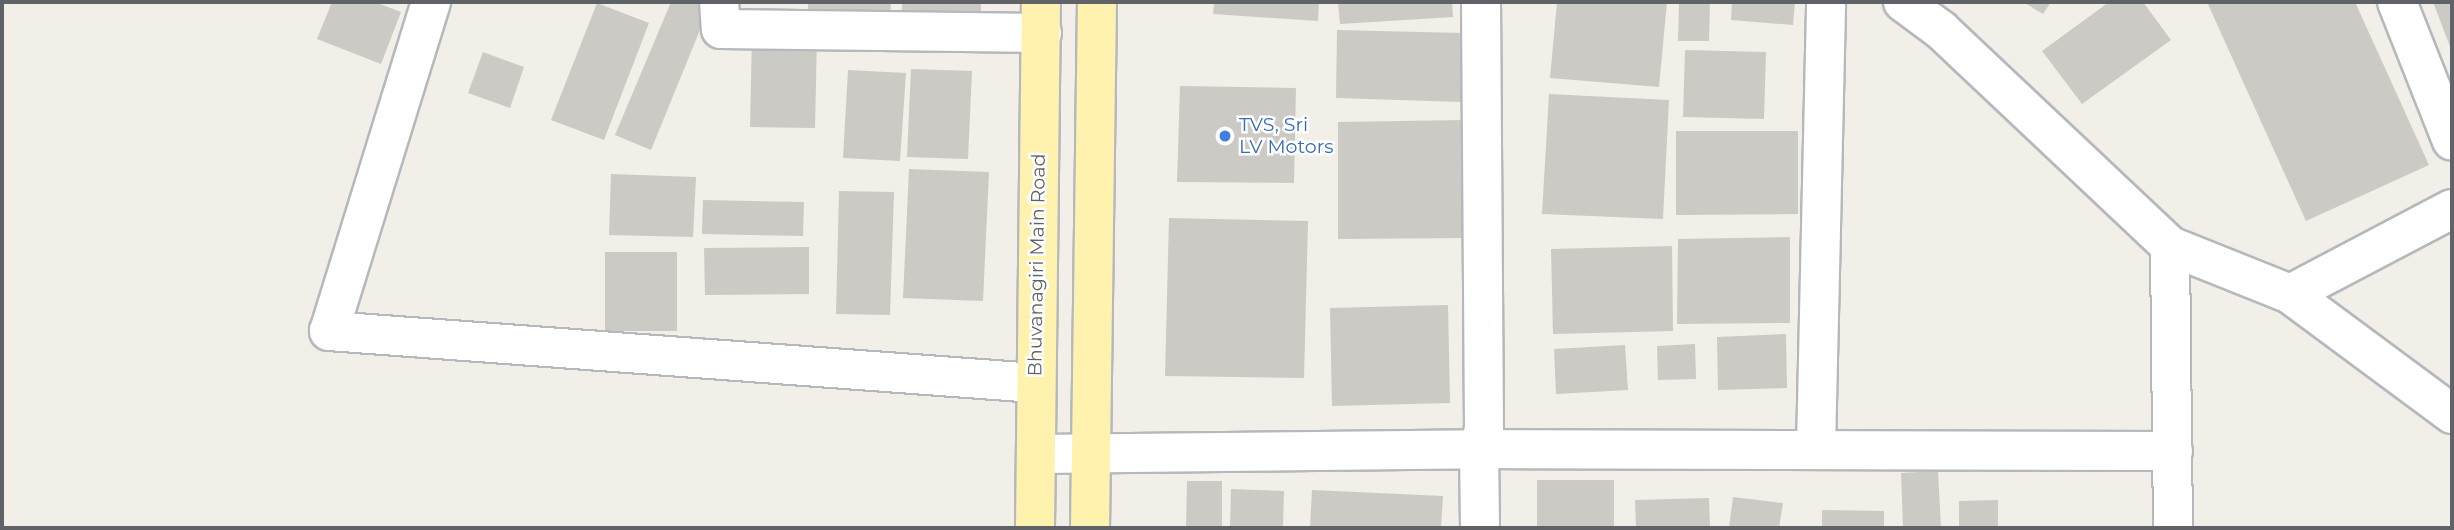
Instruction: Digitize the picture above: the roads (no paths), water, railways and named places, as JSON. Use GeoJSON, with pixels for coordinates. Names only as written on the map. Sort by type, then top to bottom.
{"type":"FeatureCollection","features":[{"type":"Feature","properties":{"kind":"main road"},"geometry":{"type":"LineString","coordinates":[[1090,528],[1097,2]]}},
{"type":"Feature","properties":{"kind":"main road","name":"Bhuvanagiri Main Road"},"geometry":{"type":"LineString","coordinates":[[1035,528],[1041,18]]}},
{"type":"Feature","properties":{"kind":"street"},"geometry":{"type":"LineString","coordinates":[[431,2],[329,331],[1035,383]]}},
{"type":"Feature","properties":{"kind":"street"},"geometry":{"type":"LineString","coordinates":[[719,2],[721,29],[1041,18]]}},
{"type":"Feature","properties":{"kind":"street"},"geometry":{"type":"LineString","coordinates":[[1480,528],[1479,449],[1484,429],[1481,2]]}},
{"type":"Feature","properties":{"kind":"street"},"geometry":{"type":"LineString","coordinates":[[1816,448],[1826,2]]}},
{"type":"Feature","properties":{"kind":"street"},"geometry":{"type":"LineString","coordinates":[[1903,2],[1941,30],[2170,246],[2290,295],[2452,414]]}},
{"type":"Feature","properties":{"kind":"street"},"geometry":{"type":"LineString","coordinates":[[2397,2],[2452,141]]}},
{"type":"Feature","properties":{"kind":"street"},"geometry":{"type":"LineString","coordinates":[[2290,295],[2452,209]]}},
{"type":"Feature","properties":{"kind":"street"},"geometry":{"type":"LineString","coordinates":[[2170,246],[2173,528]]}},
{"type":"Feature","properties":{"kind":"street"},"geometry":{"type":"LineString","coordinates":[[1037,454],[1816,448],[2173,451]]}},
{"type":"Feature","properties":{"kind":"place","name":"TVS, Sri LV Motors"},"geometry":{"type":"Point","coordinates":[1225,136]}}]}
